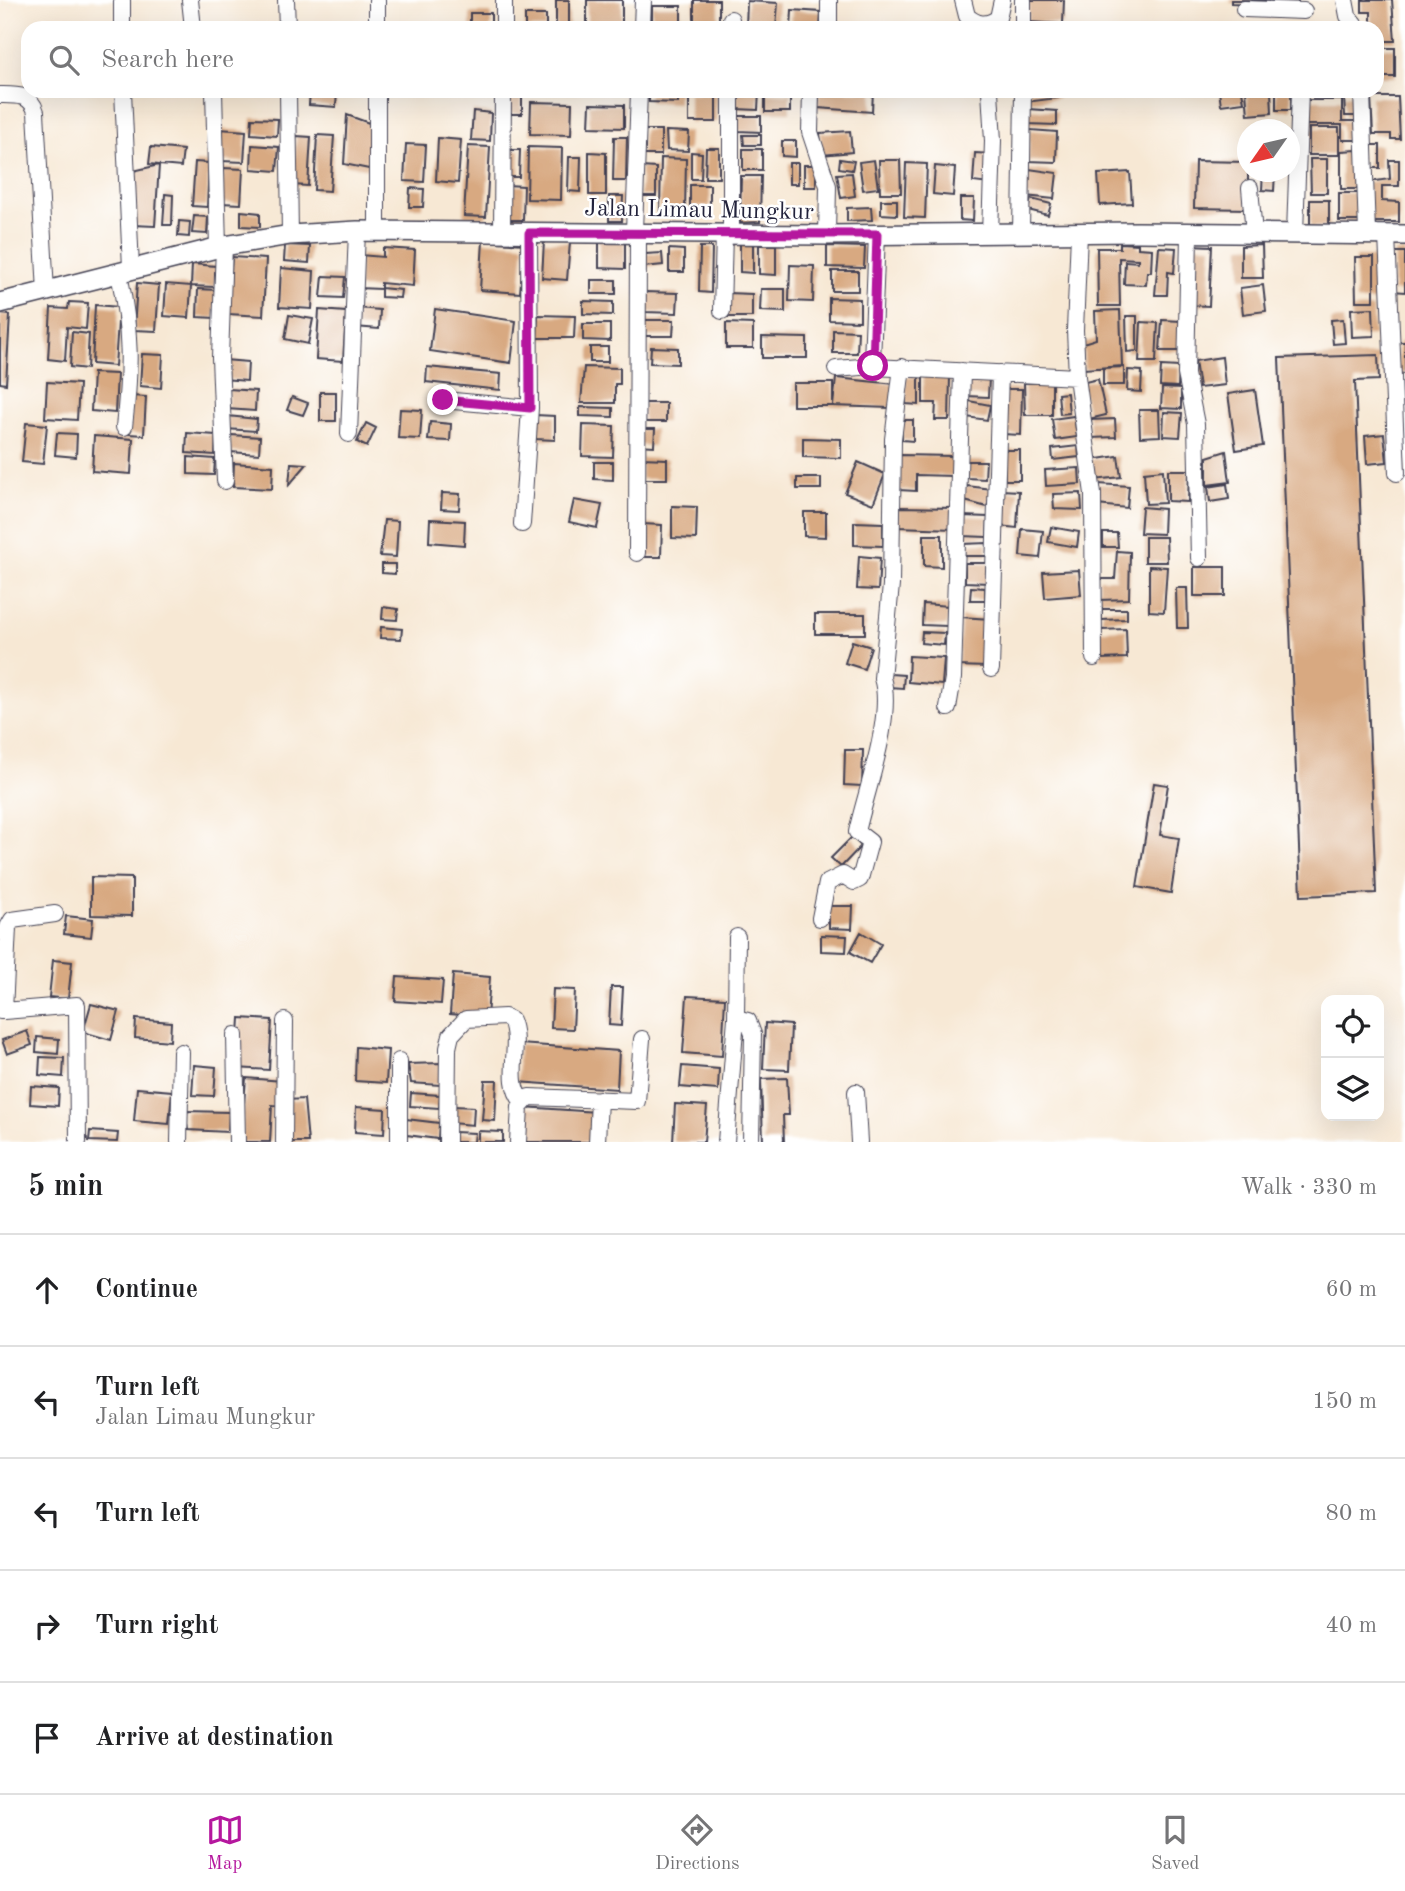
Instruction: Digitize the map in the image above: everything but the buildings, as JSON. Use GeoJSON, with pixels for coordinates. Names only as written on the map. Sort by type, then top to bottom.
{"type":"FeatureCollection","features":[{"type":"Feature","properties":{"kind":"street"},"geometry":{"type":"LineString","coordinates":[[122,0],[122,21]]}},
{"type":"Feature","properties":{"kind":"street"},"geometry":{"type":"LineString","coordinates":[[190,0],[192,21]]}},
{"type":"Feature","properties":{"kind":"street"},"geometry":{"type":"LineString","coordinates":[[286,0],[287,21]]}},
{"type":"Feature","properties":{"kind":"street"},"geometry":{"type":"LineString","coordinates":[[377,0],[377,21]]}},
{"type":"Feature","properties":{"kind":"street"},"geometry":{"type":"LineString","coordinates":[[504,0],[504,21]]}},
{"type":"Feature","properties":{"kind":"street"},"geometry":{"type":"LineString","coordinates":[[642,21],[643,0]]}},
{"type":"Feature","properties":{"kind":"street"},"geometry":{"type":"LineString","coordinates":[[829,0],[829,21]]}},
{"type":"Feature","properties":{"kind":"street"},"geometry":{"type":"LineString","coordinates":[[963,0],[967,16],[976,21]]}},
{"type":"Feature","properties":{"kind":"street"},"geometry":{"type":"LineString","coordinates":[[994,21],[998,18],[1002,0]]}},
{"type":"Feature","properties":{"kind":"street"},"geometry":{"type":"LineString","coordinates":[[1023,0],[1023,21]]}},
{"type":"Feature","properties":{"kind":"street"},"geometry":{"type":"LineString","coordinates":[[1345,0],[1348,16],[1352,21]]}},
{"type":"Feature","properties":{"kind":"street"},"geometry":{"type":"LineString","coordinates":[[1244,9],[1304,6]]}},
{"type":"Feature","properties":{"kind":"street"},"geometry":{"type":"LineString","coordinates":[[0,95],[21,96]]}},
{"type":"Feature","properties":{"kind":"street"},"geometry":{"type":"LineString","coordinates":[[25,98],[34,105],[36,113],[46,292]]}},
{"type":"Feature","properties":{"kind":"street"},"geometry":{"type":"LineString","coordinates":[[122,98],[125,271],[131,361],[124,427]]}},
{"type":"Feature","properties":{"kind":"street"},"geometry":{"type":"LineString","coordinates":[[214,98],[221,247],[220,358],[225,481]]}},
{"type":"Feature","properties":{"kind":"street"},"geometry":{"type":"LineString","coordinates":[[288,98],[290,235]]}},
{"type":"Feature","properties":{"kind":"street"},"geometry":{"type":"LineString","coordinates":[[377,98],[377,230]]}},
{"type":"Feature","properties":{"kind":"street"},"geometry":{"type":"LineString","coordinates":[[502,231],[503,98]]}},
{"type":"Feature","properties":{"kind":"street"},"geometry":{"type":"LineString","coordinates":[[637,553],[635,338],[639,98]]}},
{"type":"Feature","properties":{"kind":"street"},"geometry":{"type":"LineString","coordinates":[[722,311],[731,98]]}},
{"type":"Feature","properties":{"kind":"street"},"geometry":{"type":"LineString","coordinates":[[811,98],[810,132],[828,186],[827,235]]}},
{"type":"Feature","properties":{"kind":"street"},"geometry":{"type":"LineString","coordinates":[[990,98],[993,141],[990,234]]}},
{"type":"Feature","properties":{"kind":"street"},"geometry":{"type":"LineString","coordinates":[[1021,234],[1023,98]]}},
{"type":"Feature","properties":{"kind":"street"},"geometry":{"type":"LineString","coordinates":[[1294,233],[1300,98]]}},
{"type":"Feature","properties":{"kind":"street"},"geometry":{"type":"LineString","coordinates":[[1362,98],[1367,233]]}},
{"type":"Feature","properties":{"kind":"street"},"geometry":{"type":"LineString","coordinates":[[1250,188],[1254,234]]}},
{"type":"Feature","properties":{"kind":"street","name":"Jalan Limau Mungkur"},"geometry":{"type":"LineString","coordinates":[[0,303],[221,247],[290,235],[377,230],[827,235],[1396,235]]}},
{"type":"Feature","properties":{"kind":"street"},"geometry":{"type":"LineString","coordinates":[[349,434],[357,231]]}},
{"type":"Feature","properties":{"kind":"street"},"geometry":{"type":"LineString","coordinates":[[522,524],[530,408],[529,233]]}},
{"type":"Feature","properties":{"kind":"street"},"geometry":{"type":"LineString","coordinates":[[1079,233],[1075,330],[1077,377],[1093,494],[1094,658]]}},
{"type":"Feature","properties":{"kind":"street"},"geometry":{"type":"LineString","coordinates":[[873,366],[877,234]]}},
{"type":"Feature","properties":{"kind":"street"},"geometry":{"type":"LineString","coordinates":[[1189,234],[1186,374],[1196,424],[1199,558]]}},
{"type":"Feature","properties":{"kind":"street"},"geometry":{"type":"LineString","coordinates":[[1396,235],[1397,473]]}},
{"type":"Feature","properties":{"kind":"street"},"geometry":{"type":"LineString","coordinates":[[836,369],[873,366],[882,369],[902,367],[1077,377]]}},
{"type":"Feature","properties":{"kind":"street"},"geometry":{"type":"LineString","coordinates":[[820,918],[827,883],[843,875],[854,881],[860,879],[870,842],[857,832],[886,712],[886,691],[881,678],[891,585],[893,439],[902,367]]}},
{"type":"Feature","properties":{"kind":"street"},"geometry":{"type":"LineString","coordinates":[[948,708],[953,678],[962,371]]}},
{"type":"Feature","properties":{"kind":"street"},"geometry":{"type":"LineString","coordinates":[[992,669],[1000,373]]}},
{"type":"Feature","properties":{"kind":"street"},"geometry":{"type":"LineString","coordinates":[[443,400],[530,408]]}},
{"type":"Feature","properties":{"kind":"street"},"geometry":{"type":"LineString","coordinates":[[55,914],[12,920],[8,927],[2,1011],[77,1004],[78,1142]]}},
{"type":"Feature","properties":{"kind":"street"},"geometry":{"type":"LineString","coordinates":[[726,1142],[736,1017],[737,937]]}},
{"type":"Feature","properties":{"kind":"street"},"geometry":{"type":"LineString","coordinates":[[447,1142],[448,1048],[451,1035],[466,1019],[505,1017],[511,1020],[516,1035],[514,1083],[522,1101],[518,1142]]}},
{"type":"Feature","properties":{"kind":"street"},"geometry":{"type":"LineString","coordinates":[[736,1017],[748,1021],[753,1034],[751,1142]]}},
{"type":"Feature","properties":{"kind":"street"},"geometry":{"type":"LineString","coordinates":[[284,1142],[285,1020]]}},
{"type":"Feature","properties":{"kind":"street"},"geometry":{"type":"LineString","coordinates":[[235,1035],[237,1142]]}},
{"type":"Feature","properties":{"kind":"street"},"geometry":{"type":"LineString","coordinates":[[522,1101],[533,1097],[636,1101],[642,1038]]}},
{"type":"Feature","properties":{"kind":"street"},"geometry":{"type":"LineString","coordinates":[[179,1142],[181,1052]]}},
{"type":"Feature","properties":{"kind":"street"},"geometry":{"type":"LineString","coordinates":[[399,1142],[400,1061]]}},
{"type":"Feature","properties":{"kind":"street"},"geometry":{"type":"LineString","coordinates":[[856,1092],[859,1142]]}},
{"type":"Feature","properties":{"kind":"street"},"geometry":{"type":"LineString","coordinates":[[597,1142],[599,1099]]}},
{"type":"Feature","properties":{"kind":"route"},"geometry":{"type":"LineString","coordinates":[[443,400],[530,408],[529,233],[634,231],[877,234],[873,366]]}}]}
